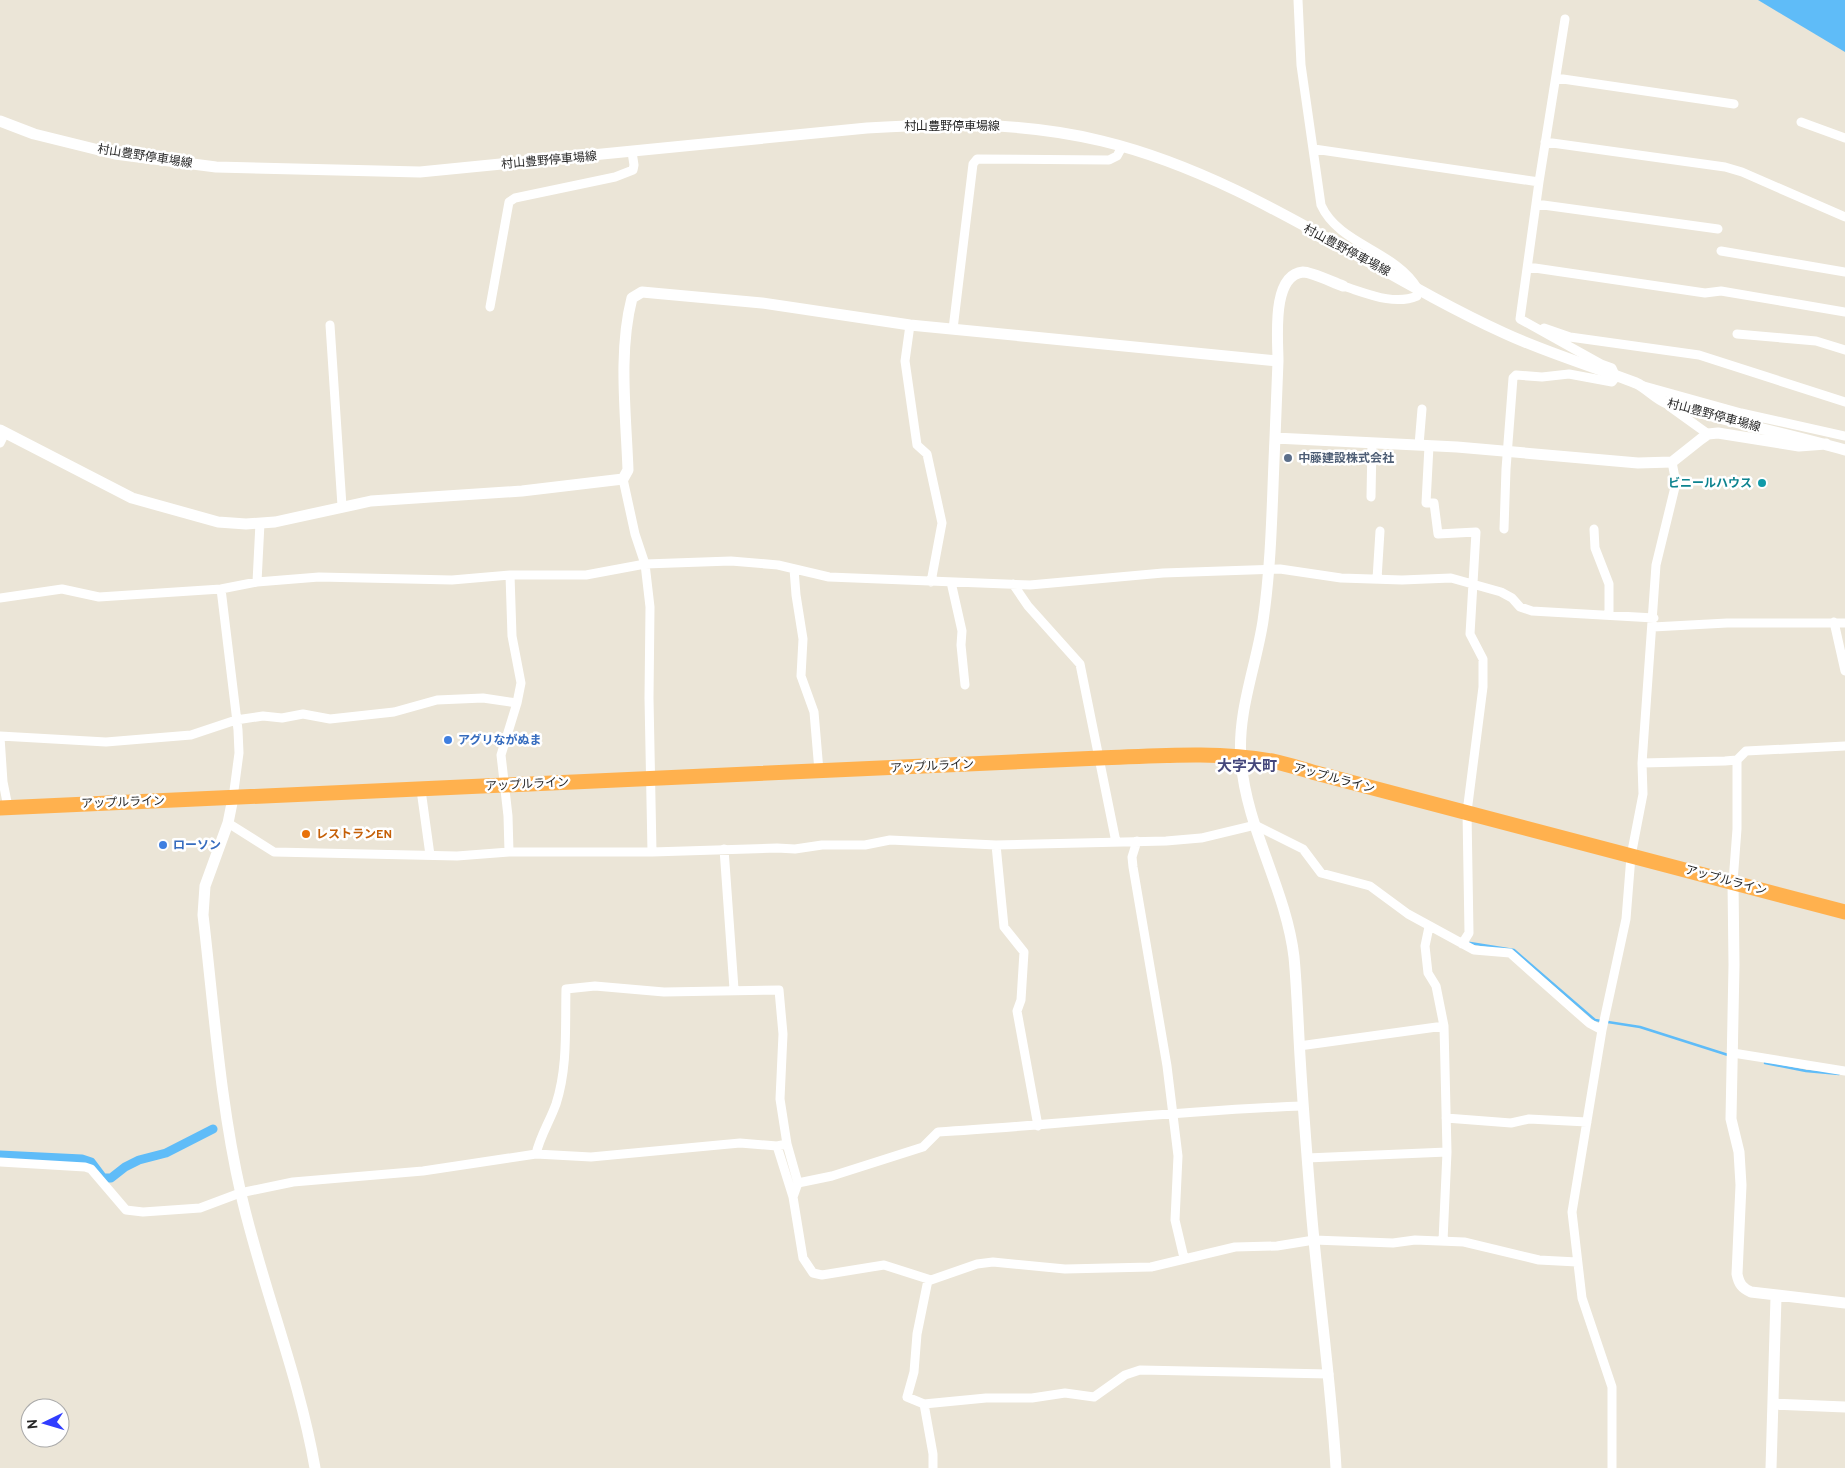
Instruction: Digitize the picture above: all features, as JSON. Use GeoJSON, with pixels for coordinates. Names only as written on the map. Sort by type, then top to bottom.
{"type":"FeatureCollection","features":[{"type":"Feature","properties":{"kind":"highway","name":"アップルライン"},"geometry":{"type":"LineString","coordinates":[[4,808],[1174,755],[1241,758],[1272,762],[1845,912]]}},
{"type":"Feature","properties":{"kind":"street"},"geometry":{"type":"LineString","coordinates":[[1298,0],[1301,65],[1321,205],[1326,217],[1336,227],[1395,264],[1411,277],[1418,289],[1417,296],[1407,300],[1394,300],[1343,286],[1304,272],[1295,275],[1284,285],[1278,325],[1269,570],[1258,646],[1244,708],[1241,758],[1244,785],[1255,825],[1280,897],[1294,955],[1302,1106],[1329,1374],[1336,1468]]}},
{"type":"Feature","properties":{"kind":"street"},"geometry":{"type":"LineString","coordinates":[[1520,319],[1545,142],[1565,19]]}},
{"type":"Feature","properties":{"kind":"street"},"geometry":{"type":"LineString","coordinates":[[1556,78],[1734,104]]}},
{"type":"Feature","properties":{"kind":"street","name":"村山豊野停車場線"},"geometry":{"type":"LineString","coordinates":[[0,121],[34,134],[115,154],[216,167],[420,172],[867,128],[935,124],[1007,126],[1063,133],[1122,147],[1204,176],[1243,194],[1503,333],[1554,355],[1639,384],[1663,401],[1709,416],[1845,450]]}},
{"type":"Feature","properties":{"kind":"street"},"geometry":{"type":"LineString","coordinates":[[1801,122],[1845,138]]}},
{"type":"Feature","properties":{"kind":"street"},"geometry":{"type":"LineString","coordinates":[[1545,142],[1742,172],[1845,217]]}},
{"type":"Feature","properties":{"kind":"street"},"geometry":{"type":"LineString","coordinates":[[953,329],[973,164],[977,160],[1109,160],[1117,156],[1122,147]]}},
{"type":"Feature","properties":{"kind":"street"},"geometry":{"type":"LineString","coordinates":[[1314,149],[1539,182]]}},
{"type":"Feature","properties":{"kind":"street"},"geometry":{"type":"LineString","coordinates":[[490,308],[509,202],[515,198],[616,176],[632,170],[634,165],[632,152]]}},
{"type":"Feature","properties":{"kind":"street"},"geometry":{"type":"LineString","coordinates":[[1536,204],[1718,229]]}},
{"type":"Feature","properties":{"kind":"street"},"geometry":{"type":"LineString","coordinates":[[1721,251],[1845,272]]}},
{"type":"Feature","properties":{"kind":"street"},"geometry":{"type":"LineString","coordinates":[[1528,267],[1705,293],[1721,291],[1845,312]]}},
{"type":"Feature","properties":{"kind":"street"},"geometry":{"type":"LineString","coordinates":[[652,852],[650,607],[645,564],[635,534],[623,479],[628,470],[625,381],[628,316],[632,298],[642,292],[762,303],[910,325],[1278,361]]}},
{"type":"Feature","properties":{"kind":"street"},"geometry":{"type":"LineString","coordinates":[[1504,529],[1507,452],[1513,378],[1516,375],[1523,374],[1542,377],[1569,374],[1612,382],[1616,377],[1612,368],[1601,364],[1520,319]]}},
{"type":"Feature","properties":{"kind":"street"},"geometry":{"type":"LineString","coordinates":[[1520,319],[1570,337],[1699,355],[1845,402]]}},
{"type":"Feature","properties":{"kind":"street"},"geometry":{"type":"LineString","coordinates":[[330,325],[342,506]]}},
{"type":"Feature","properties":{"kind":"street"},"geometry":{"type":"LineString","coordinates":[[910,325],[905,361],[917,445],[927,454],[942,523],[931,582]]}},
{"type":"Feature","properties":{"kind":"street"},"geometry":{"type":"LineString","coordinates":[[1737,334],[1816,341],[1845,350]]}},
{"type":"Feature","properties":{"kind":"street"},"geometry":{"type":"LineString","coordinates":[[1639,384],[1741,414],[1845,436]]}},
{"type":"Feature","properties":{"kind":"street"},"geometry":{"type":"LineString","coordinates":[[1663,401],[1708,434]]}},
{"type":"Feature","properties":{"kind":"street"},"geometry":{"type":"LineString","coordinates":[[1422,409],[1426,503],[1434,503],[1438,534],[1476,532],[1475,583],[1470,634],[1483,659],[1483,687],[1467,812],[1469,933],[1462,944]]}},
{"type":"Feature","properties":{"kind":"street"},"geometry":{"type":"LineString","coordinates":[[1275,438],[1424,446],[1638,463],[1672,462],[1708,434],[1718,433],[1799,446],[1826,444]]}},
{"type":"Feature","properties":{"kind":"street"},"geometry":{"type":"LineString","coordinates":[[2,435],[132,498],[218,522],[274,522],[372,501],[531,490],[623,479]]}},
{"type":"Feature","properties":{"kind":"street"},"geometry":{"type":"LineString","coordinates":[[1370,497],[1372,443]]}},
{"type":"Feature","properties":{"kind":"street"},"geometry":{"type":"LineString","coordinates":[[1612,1468],[1612,1387],[1582,1298],[1576,1262],[1572,1212],[1602,1030],[1626,919],[1631,856],[1643,794],[1642,763],[1656,565],[1676,483],[1672,462]]}},
{"type":"Feature","properties":{"kind":"street"},"geometry":{"type":"LineString","coordinates":[[257,582],[260,523]]}},
{"type":"Feature","properties":{"kind":"street"},"geometry":{"type":"LineString","coordinates":[[1594,528],[1595,548],[1610,584],[1609,615]]}},
{"type":"Feature","properties":{"kind":"street"},"geometry":{"type":"LineString","coordinates":[[1377,579],[1380,531]]}},
{"type":"Feature","properties":{"kind":"street"},"geometry":{"type":"LineString","coordinates":[[0,598],[62,589],[99,597],[221,589],[257,582],[319,577],[452,580],[510,575],[586,575],[645,564],[731,561],[778,565],[829,578],[1013,584],[1071,583],[1163,573],[1280,569],[1341,578],[1451,578],[1475,583],[1501,592],[1512,598],[1520,607],[1532,611],[1609,615],[1653,622],[1845,623]]}},
{"type":"Feature","properties":{"kind":"street"},"geometry":{"type":"LineString","coordinates":[[794,569],[803,639],[801,676],[814,712],[819,771]]}},
{"type":"Feature","properties":{"kind":"street"},"geometry":{"type":"LineString","coordinates":[[509,852],[505,785],[501,755],[521,683],[512,636],[510,575]]}},
{"type":"Feature","properties":{"kind":"street"},"geometry":{"type":"LineString","coordinates":[[951,582],[962,631],[961,644],[966,685]]}},
{"type":"Feature","properties":{"kind":"street"},"geometry":{"type":"LineString","coordinates":[[1013,584],[1028,606],[1080,664],[1116,842]]}},
{"type":"Feature","properties":{"kind":"street"},"geometry":{"type":"LineString","coordinates":[[221,589],[239,753],[228,822],[205,886],[203,915],[226,1115],[240,1193],[305,1417],[315,1468]]}},
{"type":"Feature","properties":{"kind":"street"},"geometry":{"type":"LineString","coordinates":[[1834,622],[1845,671]]}},
{"type":"Feature","properties":{"kind":"street"},"geometry":{"type":"LineString","coordinates":[[4,808],[0,736],[114,741],[191,735],[236,720],[263,716],[282,718],[303,714],[330,719],[394,712],[437,700],[483,698],[517,703]]}},
{"type":"Feature","properties":{"kind":"street"},"geometry":{"type":"LineString","coordinates":[[1642,763],[1737,760],[1746,751],[1845,746]]}},
{"type":"Feature","properties":{"kind":"street"},"geometry":{"type":"LineString","coordinates":[[1737,760],[1737,829],[1733,882],[1731,1119],[1739,1152],[1741,1184],[1737,1274],[1739,1283],[1744,1289],[1776,1297],[1845,1303]]}},
{"type":"Feature","properties":{"kind":"street"},"geometry":{"type":"LineString","coordinates":[[421,790],[430,855]]}},
{"type":"Feature","properties":{"kind":"street"},"geometry":{"type":"LineString","coordinates":[[228,822],[274,852],[430,855],[509,852],[795,849],[822,845],[865,845],[890,840],[996,845],[1116,842],[1201,838],[1255,825],[1303,849],[1321,874],[1370,886],[1429,927],[1474,950],[1510,953],[1589,1023],[1602,1030]]}},
{"type":"Feature","properties":{"kind":"street"},"geometry":{"type":"LineString","coordinates":[[1137,841],[1132,857],[1133,867],[1173,1114],[1178,1168],[1174,1220],[1184,1258]]}},
{"type":"Feature","properties":{"kind":"street"},"geometry":{"type":"LineString","coordinates":[[996,845],[1004,927],[1024,952],[1021,1000],[1017,1010],[1038,1126]]}},
{"type":"Feature","properties":{"kind":"street"},"geometry":{"type":"LineString","coordinates":[[724,849],[734,989]]}},
{"type":"Feature","properties":{"kind":"street"},"geometry":{"type":"LineString","coordinates":[[1429,927],[1425,946],[1428,973],[1436,986],[1444,1026],[1447,1152],[1443,1241]]}},
{"type":"Feature","properties":{"kind":"street"},"geometry":{"type":"LineString","coordinates":[[536,1154],[539,1140],[556,1104],[560,1083],[567,1037],[566,989],[595,986],[664,992],[734,989],[779,990],[782,1034],[780,1099],[787,1144],[798,1183],[793,1196]]}},
{"type":"Feature","properties":{"kind":"street"},"geometry":{"type":"LineString","coordinates":[[1299,1046],[1444,1026]]}},
{"type":"Feature","properties":{"kind":"street"},"geometry":{"type":"LineString","coordinates":[[1733,1053],[1845,1071]]}},
{"type":"Feature","properties":{"kind":"street"},"geometry":{"type":"LineString","coordinates":[[798,1183],[832,1176],[923,1147],[938,1132],[1038,1126],[1229,1108],[1302,1106]]}},
{"type":"Feature","properties":{"kind":"street"},"geometry":{"type":"LineString","coordinates":[[1446,1118],[1511,1123],[1529,1119],[1587,1122]]}},
{"type":"Feature","properties":{"kind":"street"},"geometry":{"type":"LineString","coordinates":[[0,1162],[85,1167],[91,1169],[126,1210],[143,1212],[200,1208],[240,1193],[293,1182],[423,1172],[536,1154],[591,1157],[740,1143],[777,1146],[787,1144]]}},
{"type":"Feature","properties":{"kind":"street"},"geometry":{"type":"LineString","coordinates":[[777,1146],[793,1196],[803,1258],[812,1273],[822,1275],[884,1265],[928,1280],[942,1278],[977,1264],[993,1262],[1065,1269],[1151,1267],[1242,1246],[1277,1246],[1314,1240],[1393,1243],[1415,1240],[1443,1241],[1484,1245],[1539,1260],[1576,1262]]}},
{"type":"Feature","properties":{"kind":"street"},"geometry":{"type":"LineString","coordinates":[[1307,1158],[1447,1152]]}},
{"type":"Feature","properties":{"kind":"street"},"geometry":{"type":"LineString","coordinates":[[928,1280],[917,1334],[914,1372],[907,1397],[924,1404],[986,1398],[1032,1398],[1065,1394],[1094,1397],[1125,1375],[1140,1370],[1329,1374]]}},
{"type":"Feature","properties":{"kind":"street"},"geometry":{"type":"LineString","coordinates":[[1771,1468],[1776,1297]]}},
{"type":"Feature","properties":{"kind":"street"},"geometry":{"type":"LineString","coordinates":[[924,1404],[933,1454],[933,1468]]}},
{"type":"Feature","properties":{"kind":"street"},"geometry":{"type":"LineString","coordinates":[[1774,1404],[1845,1407]]}},
{"type":"Feature","properties":{"kind":"water"},"geometry":{"type":"Polygon","coordinates":[[[1758,0],[1845,0],[1845,52],[1758,0]]]}},
{"type":"Feature","properties":{"kind":"waterway"},"geometry":{"type":"LineString","coordinates":[[1470,943],[1514,950],[1595,1020],[1640,1027],[1728,1055]]}},
{"type":"Feature","properties":{"kind":"waterway"},"geometry":{"type":"LineString","coordinates":[[1765,1063],[1806,1071],[1839,1074]]}},
{"type":"Feature","properties":{"kind":"waterway"},"geometry":{"type":"LineString","coordinates":[[0,1155],[82,1159],[91,1162],[103,1178],[111,1178],[125,1167],[139,1160],[166,1153],[213,1129]]}},
{"type":"Feature","properties":{"kind":"place","name":"中藤建設株式会社"},"geometry":{"type":"Point","coordinates":[1288,458]}},
{"type":"Feature","properties":{"kind":"place","name":"ビニールハウス"},"geometry":{"type":"Point","coordinates":[1762,483]}},
{"type":"Feature","properties":{"kind":"place","name":"アグリながぬま"},"geometry":{"type":"Point","coordinates":[448,740]}},
{"type":"Feature","properties":{"kind":"place","name":"レストランEN"},"geometry":{"type":"Point","coordinates":[306,834]}},
{"type":"Feature","properties":{"kind":"place","name":"ローソン"},"geometry":{"type":"Point","coordinates":[163,845]}},
{"type":"Feature","properties":{"kind":"district","name":"大字大町"},"geometry":{"type":"Point","coordinates":[1247,766]}}]}
